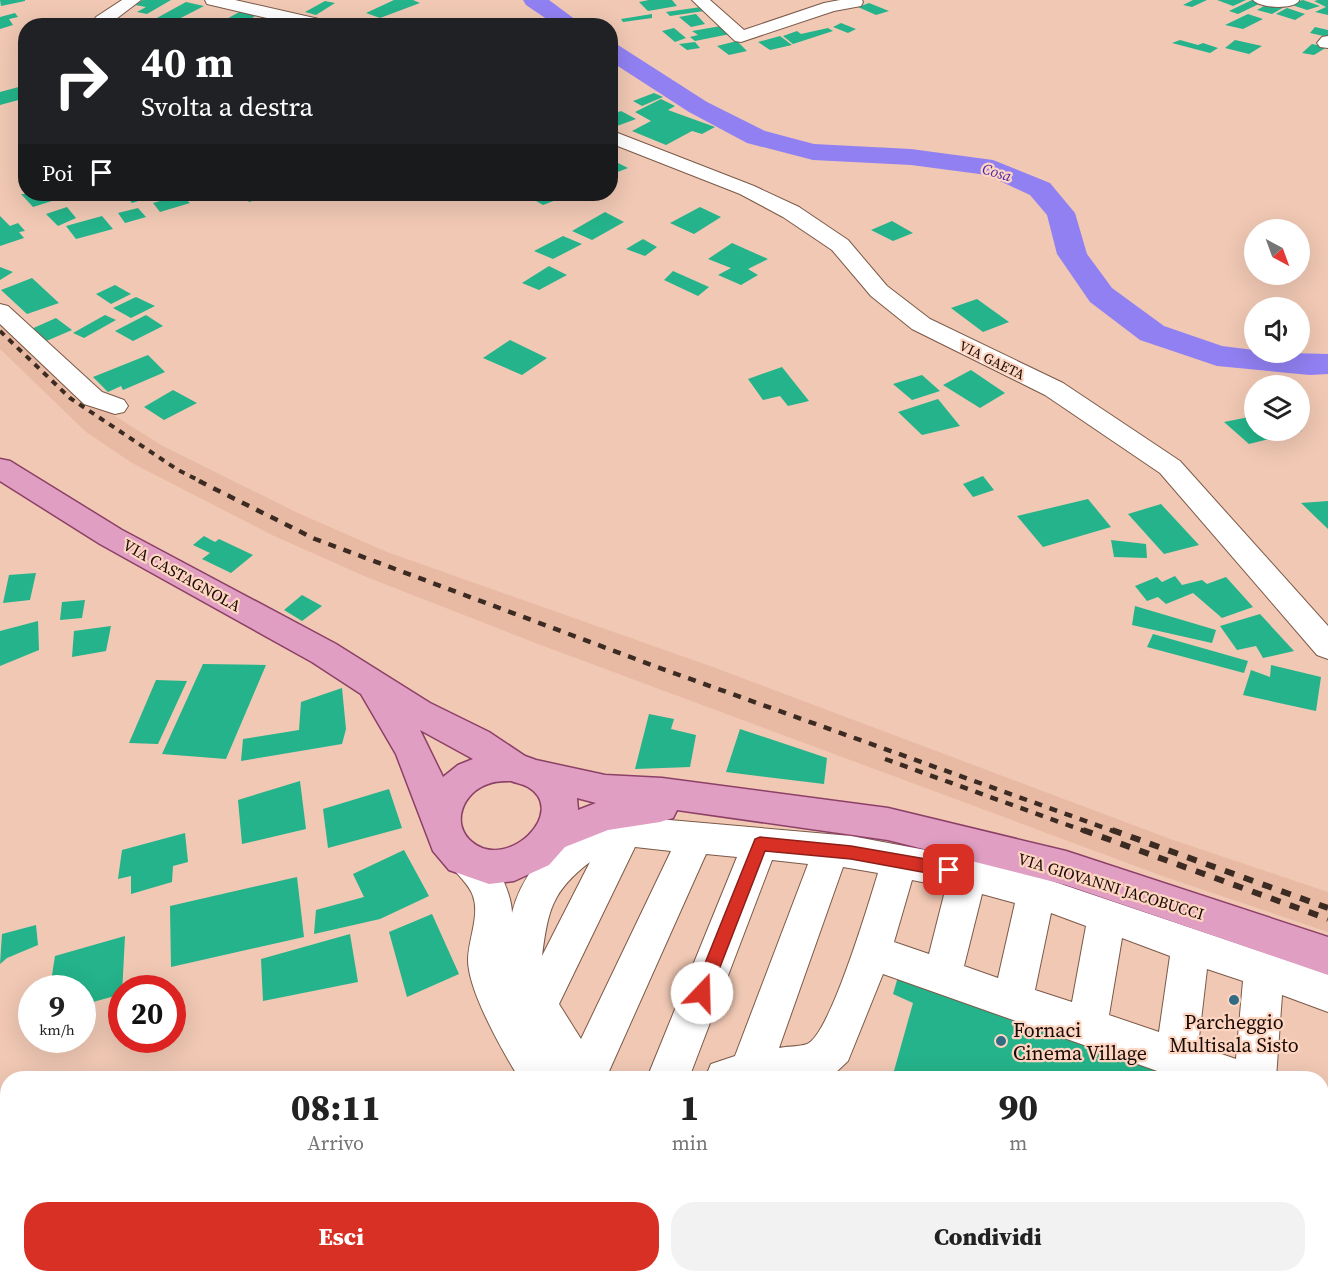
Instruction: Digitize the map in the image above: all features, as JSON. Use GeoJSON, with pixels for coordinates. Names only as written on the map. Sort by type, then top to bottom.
{"type":"FeatureCollection","features":[{"type":"Feature","properties":{"kind":"main road","name":"VIA CASTAGNOLA"},"geometry":{"type":"LineString","coordinates":[[0,468],[111,537],[314,648],[418,713],[476,741],[525,770]]}},
{"type":"Feature","properties":{"kind":"main road"},"geometry":{"type":"LineString","coordinates":[[366,679],[402,727],[428,783],[443,834],[451,848],[465,859],[481,865],[498,866],[516,863],[543,846],[606,815],[713,801]]}},
{"type":"Feature","properties":{"kind":"main road"},"geometry":{"type":"LineString","coordinates":[[440,818],[444,804],[452,790],[464,779],[479,771],[525,770],[605,790],[662,793],[713,801]]}},
{"type":"Feature","properties":{"kind":"main road"},"geometry":{"type":"LineString","coordinates":[[525,770],[549,783],[557,794],[561,807],[560,821],[543,846]]}},
{"type":"Feature","properties":{"kind":"main road","name":"VIA GIOVANNI JACOBUCCI"},"geometry":{"type":"LineString","coordinates":[[713,801],[888,824],[1055,866],[1328,956]]}},
{"type":"Feature","properties":{"kind":"street"},"geometry":{"type":"LineString","coordinates":[[106,18],[133,0]]}},
{"type":"Feature","properties":{"kind":"street"},"geometry":{"type":"LineString","coordinates":[[213,0],[268,4],[297,11],[311,18]]}},
{"type":"Feature","properties":{"kind":"street"},"geometry":{"type":"LineString","coordinates":[[700,0],[741,37],[855,2]]}},
{"type":"Feature","properties":{"kind":"street"},"geometry":{"type":"LineString","coordinates":[[1261,0],[1291,0]]}},
{"type":"Feature","properties":{"kind":"street","name":"VIA GAETA"},"geometry":{"type":"LineString","coordinates":[[618,139],[747,190],[791,212],[840,245],[879,291],[921,324],[1054,389],[1170,467],[1328,647]]}},
{"type":"Feature","properties":{"kind":"street"},"geometry":{"type":"LineString","coordinates":[[0,310],[93,398],[116,406]]}},
{"type":"Feature","properties":{"kind":"street"},"geometry":{"type":"LineString","coordinates":[[580,1071],[538,1006],[522,964],[535,895],[560,864],[588,843],[635,832],[831,850],[900,860],[968,874],[1036,892],[1328,993]]}},
{"type":"Feature","properties":{"kind":"street"},"geometry":{"type":"LineString","coordinates":[[538,1006],[622,835]]}},
{"type":"Feature","properties":{"kind":"street"},"geometry":{"type":"LineString","coordinates":[[587,1071],[694,838]]}},
{"type":"Feature","properties":{"kind":"street"},"geometry":{"type":"LineString","coordinates":[[671,1071],[760,844]]}},
{"type":"Feature","properties":{"kind":"street"},"geometry":{"type":"LineString","coordinates":[[500,1000],[501,938],[509,906],[543,846]]}},
{"type":"Feature","properties":{"kind":"street"},"geometry":{"type":"LineString","coordinates":[[742,1071],[831,850]]}},
{"type":"Feature","properties":{"kind":"street"},"geometry":{"type":"LineString","coordinates":[[465,859],[486,882],[494,899],[487,964],[500,1000],[520,1042],[538,1071]]}},
{"type":"Feature","properties":{"kind":"street"},"geometry":{"type":"LineString","coordinates":[[765,1071],[816,1064],[834,1047],[872,952],[900,860]]}},
{"type":"Feature","properties":{"kind":"street"},"geometry":{"type":"LineString","coordinates":[[942,977],[968,874]]}},
{"type":"Feature","properties":{"kind":"street"},"geometry":{"type":"LineString","coordinates":[[1012,1001],[1036,892]]}},
{"type":"Feature","properties":{"kind":"street"},"geometry":{"type":"LineString","coordinates":[[1087,1027],[1107,916]]}},
{"type":"Feature","properties":{"kind":"street"},"geometry":{"type":"LineString","coordinates":[[1176,1058],[1191,945]]}},
{"type":"Feature","properties":{"kind":"street"},"geometry":{"type":"LineString","coordinates":[[872,952],[1213,1071]]}},
{"type":"Feature","properties":{"kind":"street"},"geometry":{"type":"LineString","coordinates":[[1256,1071],[1263,970]]}},
{"type":"Feature","properties":{"kind":"shaded area"},"geometry":{"type":"Polygon","coordinates":[[[0,319],[96,404],[161,445],[298,513],[387,552],[713,667],[1173,840],[1328,892],[1328,932],[1165,877],[538,644],[364,576],[272,535],[132,463],[86,432],[0,349],[0,319]]]}},
{"type":"Feature","properties":{"kind":"building"},"geometry":{"type":"Polygon","coordinates":[[[0,0],[25,0],[25,1],[1,6],[0,0]]]}},
{"type":"Feature","properties":{"kind":"building"},"geometry":{"type":"Polygon","coordinates":[[[143,0],[171,0],[147,14],[137,12],[146,7],[135,5],[143,0]]]}},
{"type":"Feature","properties":{"kind":"building"},"geometry":{"type":"Polygon","coordinates":[[[394,0],[413,0],[420,3],[380,18],[366,13],[394,0]]]}},
{"type":"Feature","properties":{"kind":"building"},"geometry":{"type":"Polygon","coordinates":[[[672,0],[677,6],[648,11],[639,2],[672,0]]]}},
{"type":"Feature","properties":{"kind":"building"},"geometry":{"type":"Polygon","coordinates":[[[1193,0],[1207,0],[1192,7],[1183,5],[1193,0]]]}},
{"type":"Feature","properties":{"kind":"building"},"geometry":{"type":"Polygon","coordinates":[[[1217,0],[1246,0],[1233,6],[1217,0]]]}},
{"type":"Feature","properties":{"kind":"building"},"geometry":{"type":"Polygon","coordinates":[[[1252,0],[1261,3],[1238,14],[1229,11],[1252,0]]]}},
{"type":"Feature","properties":{"kind":"building"},"geometry":{"type":"Polygon","coordinates":[[[1303,0],[1320,6],[1307,10],[1289,4],[1303,0]]]}},
{"type":"Feature","properties":{"kind":"building"},"geometry":{"type":"Polygon","coordinates":[[[1328,0],[1328,15],[1315,12],[1326,7],[1314,1],[1328,0]]]}},
{"type":"Feature","properties":{"kind":"building"},"geometry":{"type":"Polygon","coordinates":[[[325,1],[335,3],[316,15],[305,12],[325,1]]]}},
{"type":"Feature","properties":{"kind":"building"},"geometry":{"type":"Polygon","coordinates":[[[186,2],[204,6],[181,18],[157,18],[186,2]]]}},
{"type":"Feature","properties":{"kind":"building"},"geometry":{"type":"Polygon","coordinates":[[[1271,2],[1286,6],[1272,14],[1257,10],[1271,2]]]}},
{"type":"Feature","properties":{"kind":"building"},"geometry":{"type":"Polygon","coordinates":[[[869,3],[889,11],[876,15],[858,7],[869,3]]]}},
{"type":"Feature","properties":{"kind":"building"},"geometry":{"type":"Polygon","coordinates":[[[701,7],[704,11],[670,16],[666,12],[701,7]]]}},
{"type":"Feature","properties":{"kind":"building"},"geometry":{"type":"Polygon","coordinates":[[[1287,8],[1305,14],[1295,20],[1276,14],[1287,8]]]}},
{"type":"Feature","properties":{"kind":"building"},"geometry":{"type":"Polygon","coordinates":[[[241,11],[257,15],[252,18],[228,18],[241,11]]]}},
{"type":"Feature","properties":{"kind":"building"},"geometry":{"type":"Polygon","coordinates":[[[15,13],[18,17],[9,19],[13,25],[0,29],[0,17],[15,13]]]}},
{"type":"Feature","properties":{"kind":"building"},"geometry":{"type":"Polygon","coordinates":[[[652,14],[652,18],[623,22],[621,19],[652,14]]]}},
{"type":"Feature","properties":{"kind":"building"},"geometry":{"type":"Polygon","coordinates":[[[696,14],[705,24],[691,27],[679,17],[696,14]]]}},
{"type":"Feature","properties":{"kind":"building"},"geometry":{"type":"Polygon","coordinates":[[[1248,14],[1263,19],[1243,29],[1225,25],[1248,14]]]}},
{"type":"Feature","properties":{"kind":"building"},"geometry":{"type":"Polygon","coordinates":[[[841,23],[856,29],[848,33],[833,27],[841,23]]]}},
{"type":"Feature","properties":{"kind":"building"},"geometry":{"type":"Polygon","coordinates":[[[721,26],[730,34],[695,41],[690,37],[698,35],[692,31],[721,26]]]}},
{"type":"Feature","properties":{"kind":"building"},"geometry":{"type":"Polygon","coordinates":[[[1315,27],[1328,30],[1328,37],[1310,33],[1315,27]]]}},
{"type":"Feature","properties":{"kind":"building"},"geometry":{"type":"Polygon","coordinates":[[[674,28],[686,38],[675,42],[662,31],[674,28]]]}},
{"type":"Feature","properties":{"kind":"building"},"geometry":{"type":"Polygon","coordinates":[[[828,28],[833,31],[793,44],[783,36],[797,31],[801,34],[828,28]]]}},
{"type":"Feature","properties":{"kind":"building"},"geometry":{"type":"Polygon","coordinates":[[[780,36],[792,45],[770,50],[758,42],[780,36]]]}},
{"type":"Feature","properties":{"kind":"building"},"geometry":{"type":"Polygon","coordinates":[[[1180,40],[1198,45],[1203,43],[1218,48],[1210,53],[1172,43],[1180,40]]]}},
{"type":"Feature","properties":{"kind":"building"},"geometry":{"type":"Polygon","coordinates":[[[1235,40],[1262,46],[1249,54],[1225,48],[1235,40]]]}},
{"type":"Feature","properties":{"kind":"building"},"geometry":{"type":"Polygon","coordinates":[[[737,41],[747,51],[729,55],[717,46],[737,41]]]}},
{"type":"Feature","properties":{"kind":"building"},"geometry":{"type":"Polygon","coordinates":[[[695,42],[700,48],[687,50],[679,44],[695,42]]]}},
{"type":"Feature","properties":{"kind":"building"},"geometry":{"type":"Polygon","coordinates":[[[1312,44],[1327,47],[1314,55],[1302,53],[1312,44]]]}},
{"type":"Feature","properties":{"kind":"building"},"geometry":{"type":"Polygon","coordinates":[[[18,87],[18,100],[0,105],[0,92],[18,87]]]}},
{"type":"Feature","properties":{"kind":"building"},"geometry":{"type":"Polygon","coordinates":[[[654,93],[663,97],[642,106],[633,101],[654,93]]]}},
{"type":"Feature","properties":{"kind":"building"},"geometry":{"type":"Polygon","coordinates":[[[661,99],[675,106],[668,110],[715,127],[702,134],[692,131],[666,145],[632,131],[651,121],[635,112],[661,99]]]}},
{"type":"Feature","properties":{"kind":"building"},"geometry":{"type":"Polygon","coordinates":[[[621,111],[636,119],[618,126],[618,112],[621,111]]]}},
{"type":"Feature","properties":{"kind":"building"},"geometry":{"type":"Polygon","coordinates":[[[618,163],[628,168],[618,172],[618,163]]]}},
{"type":"Feature","properties":{"kind":"building"},"geometry":{"type":"Polygon","coordinates":[[[27,201],[52,201],[33,207],[27,201]]]}},
{"type":"Feature","properties":{"kind":"building"},"geometry":{"type":"Polygon","coordinates":[[[188,201],[190,203],[160,212],[153,203],[188,201]]]}},
{"type":"Feature","properties":{"kind":"building"},"geometry":{"type":"Polygon","coordinates":[[[536,201],[554,201],[543,205],[536,201]]]}},
{"type":"Feature","properties":{"kind":"building"},"geometry":{"type":"Polygon","coordinates":[[[67,207],[76,218],[58,226],[46,214],[67,207]]]}},
{"type":"Feature","properties":{"kind":"building"},"geometry":{"type":"Polygon","coordinates":[[[700,207],[721,217],[694,234],[670,223],[700,207]]]}},
{"type":"Feature","properties":{"kind":"building"},"geometry":{"type":"Polygon","coordinates":[[[138,208],[146,217],[125,223],[118,213],[138,208]]]}},
{"type":"Feature","properties":{"kind":"building"},"geometry":{"type":"Polygon","coordinates":[[[605,212],[624,222],[592,240],[572,231],[605,212]]]}},
{"type":"Feature","properties":{"kind":"building"},"geometry":{"type":"Polygon","coordinates":[[[0,216],[10,226],[18,223],[25,231],[19,232],[24,238],[0,246],[0,216]]]}},
{"type":"Feature","properties":{"kind":"building"},"geometry":{"type":"Polygon","coordinates":[[[102,216],[113,229],[76,239],[66,226],[102,216]]]}},
{"type":"Feature","properties":{"kind":"building"},"geometry":{"type":"Polygon","coordinates":[[[892,221],[913,233],[893,241],[871,230],[892,221]]]}},
{"type":"Feature","properties":{"kind":"building"},"geometry":{"type":"Polygon","coordinates":[[[563,236],[582,244],[553,259],[534,251],[563,236]]]}},
{"type":"Feature","properties":{"kind":"building"},"geometry":{"type":"Polygon","coordinates":[[[643,239],[657,247],[645,256],[626,249],[643,239]]]}},
{"type":"Feature","properties":{"kind":"building"},"geometry":{"type":"Polygon","coordinates":[[[732,243],[768,259],[748,269],[758,275],[741,285],[718,275],[731,268],[708,259],[732,243]]]}},
{"type":"Feature","properties":{"kind":"building"},"geometry":{"type":"Polygon","coordinates":[[[549,266],[567,275],[539,290],[522,283],[549,266]]]}},
{"type":"Feature","properties":{"kind":"building"},"geometry":{"type":"Polygon","coordinates":[[[0,267],[13,272],[0,280],[0,267]]]}},
{"type":"Feature","properties":{"kind":"building"},"geometry":{"type":"Polygon","coordinates":[[[673,271],[709,287],[698,296],[664,280],[673,271]]]}},
{"type":"Feature","properties":{"kind":"building"},"geometry":{"type":"Polygon","coordinates":[[[32,278],[59,303],[27,314],[1,290],[32,278]]]}},
{"type":"Feature","properties":{"kind":"building"},"geometry":{"type":"Polygon","coordinates":[[[115,285],[131,294],[111,304],[96,294],[115,285]]]}},
{"type":"Feature","properties":{"kind":"building"},"geometry":{"type":"Polygon","coordinates":[[[136,297],[155,306],[131,318],[113,308],[136,297]]]}},
{"type":"Feature","properties":{"kind":"building"},"geometry":{"type":"Polygon","coordinates":[[[977,299],[1009,322],[983,332],[951,308],[977,299]]]}},
{"type":"Feature","properties":{"kind":"building"},"geometry":{"type":"Polygon","coordinates":[[[105,315],[116,320],[84,338],[73,333],[105,315]]]}},
{"type":"Feature","properties":{"kind":"building"},"geometry":{"type":"Polygon","coordinates":[[[146,315],[163,326],[133,341],[115,331],[146,315]]]}},
{"type":"Feature","properties":{"kind":"building"},"geometry":{"type":"Polygon","coordinates":[[[56,318],[72,330],[44,342],[29,330],[56,318]]]}},
{"type":"Feature","properties":{"kind":"building"},"geometry":{"type":"Polygon","coordinates":[[[510,340],[547,358],[522,375],[483,358],[510,340]]]}},
{"type":"Feature","properties":{"kind":"building"},"geometry":{"type":"Polygon","coordinates":[[[148,355],[165,372],[123,390],[121,386],[108,392],[93,377],[148,355]]]}},
{"type":"Feature","properties":{"kind":"building"},"geometry":{"type":"Polygon","coordinates":[[[782,367],[809,401],[788,406],[780,396],[763,400],[748,379],[782,367]]]}},
{"type":"Feature","properties":{"kind":"building"},"geometry":{"type":"Polygon","coordinates":[[[971,370],[1005,393],[980,408],[943,385],[971,370]]]}},
{"type":"Feature","properties":{"kind":"building"},"geometry":{"type":"Polygon","coordinates":[[[922,375],[940,391],[912,400],[893,384],[922,375]]]}},
{"type":"Feature","properties":{"kind":"building"},"geometry":{"type":"Polygon","coordinates":[[[173,390],[197,403],[164,420],[144,407],[173,390]]]}},
{"type":"Feature","properties":{"kind":"building"},"geometry":{"type":"Polygon","coordinates":[[[938,399],[960,426],[922,435],[898,412],[938,399]]]}},
{"type":"Feature","properties":{"kind":"building"},"geometry":{"type":"Polygon","coordinates":[[[1244,418],[1244,440],[1224,422],[1244,418]]]}},
{"type":"Feature","properties":{"kind":"building"},"geometry":{"type":"Polygon","coordinates":[[[1246,441],[1261,441],[1249,444],[1246,441]]]}},
{"type":"Feature","properties":{"kind":"building"},"geometry":{"type":"Polygon","coordinates":[[[983,476],[994,490],[973,497],[963,484],[983,476]]]}},
{"type":"Feature","properties":{"kind":"building"},"geometry":{"type":"Polygon","coordinates":[[[1088,499],[1111,527],[1043,547],[1017,516],[1088,499]]]}},
{"type":"Feature","properties":{"kind":"building"},"geometry":{"type":"Polygon","coordinates":[[[1328,501],[1328,529],[1301,503],[1328,501]]]}},
{"type":"Feature","properties":{"kind":"building"},"geometry":{"type":"Polygon","coordinates":[[[1161,504],[1199,545],[1164,554],[1128,514],[1161,504]]]}},
{"type":"Feature","properties":{"kind":"building"},"geometry":{"type":"Polygon","coordinates":[[[204,536],[215,542],[219,539],[253,555],[231,573],[202,559],[210,553],[193,545],[204,536]]]}},
{"type":"Feature","properties":{"kind":"building"},"geometry":{"type":"Polygon","coordinates":[[[1111,540],[1146,544],[1147,558],[1114,557],[1111,540]]]}},
{"type":"Feature","properties":{"kind":"building"},"geometry":{"type":"Polygon","coordinates":[[[36,573],[30,600],[3,603],[9,575],[36,573]]]}},
{"type":"Feature","properties":{"kind":"building"},"geometry":{"type":"Polygon","coordinates":[[[1175,576],[1182,585],[1202,580],[1207,584],[1226,577],[1253,607],[1222,618],[1193,593],[1166,604],[1158,597],[1147,601],[1135,586],[1157,577],[1162,582],[1175,576]]]}},
{"type":"Feature","properties":{"kind":"building"},"geometry":{"type":"Polygon","coordinates":[[[302,595],[322,606],[302,621],[284,610],[302,595]]]}},
{"type":"Feature","properties":{"kind":"building"},"geometry":{"type":"Polygon","coordinates":[[[85,600],[82,618],[60,620],[62,602],[85,600]]]}},
{"type":"Feature","properties":{"kind":"building"},"geometry":{"type":"Polygon","coordinates":[[[1135,606],[1216,630],[1212,643],[1132,625],[1135,606]]]}},
{"type":"Feature","properties":{"kind":"building"},"geometry":{"type":"Polygon","coordinates":[[[1260,614],[1294,651],[1263,658],[1256,646],[1237,650],[1220,626],[1260,614]]]}},
{"type":"Feature","properties":{"kind":"building"},"geometry":{"type":"Polygon","coordinates":[[[38,621],[39,650],[0,666],[0,631],[38,621]]]}},
{"type":"Feature","properties":{"kind":"building"},"geometry":{"type":"Polygon","coordinates":[[[111,626],[106,651],[72,657],[74,631],[111,626]]]}},
{"type":"Feature","properties":{"kind":"building"},"geometry":{"type":"Polygon","coordinates":[[[1153,634],[1248,661],[1244,673],[1147,647],[1153,634]]]}},
{"type":"Feature","properties":{"kind":"building"},"geometry":{"type":"Polygon","coordinates":[[[203,664],[266,665],[226,759],[162,754],[203,664]]]}},
{"type":"Feature","properties":{"kind":"building"},"geometry":{"type":"Polygon","coordinates":[[[1271,665],[1321,677],[1316,711],[1243,695],[1251,670],[1270,677],[1271,665]]]}},
{"type":"Feature","properties":{"kind":"building"},"geometry":{"type":"Polygon","coordinates":[[[156,680],[187,681],[158,744],[129,743],[156,680]]]}},
{"type":"Feature","properties":{"kind":"building"},"geometry":{"type":"Polygon","coordinates":[[[342,688],[346,729],[342,744],[241,761],[243,739],[299,730],[301,702],[342,688]]]}},
{"type":"Feature","properties":{"kind":"building"},"geometry":{"type":"Polygon","coordinates":[[[649,714],[674,719],[671,729],[696,735],[690,767],[635,769],[649,714]]]}},
{"type":"Feature","properties":{"kind":"building"},"geometry":{"type":"Polygon","coordinates":[[[740,729],[827,758],[824,784],[726,772],[740,729]]]}},
{"type":"Feature","properties":{"kind":"building"},"geometry":{"type":"Polygon","coordinates":[[[300,781],[306,829],[242,844],[238,800],[300,781]]]}},
{"type":"Feature","properties":{"kind":"building"},"geometry":{"type":"Polygon","coordinates":[[[389,789],[402,828],[328,848],[323,809],[389,789]]]}},
{"type":"Feature","properties":{"kind":"building"},"geometry":{"type":"Polygon","coordinates":[[[185,833],[188,862],[173,866],[172,882],[131,894],[131,876],[118,879],[122,850],[185,833]]]}},
{"type":"Feature","properties":{"kind":"building"},"geometry":{"type":"Polygon","coordinates":[[[404,850],[429,896],[380,919],[314,934],[316,910],[364,897],[353,874],[404,850]]]}},
{"type":"Feature","properties":{"kind":"building"},"geometry":{"type":"Polygon","coordinates":[[[297,877],[304,937],[171,967],[170,906],[297,877]]]}},
{"type":"Feature","properties":{"kind":"building"},"geometry":{"type":"Polygon","coordinates":[[[432,914],[459,974],[407,997],[389,932],[432,914]]]}},
{"type":"Feature","properties":{"kind":"building"},"geometry":{"type":"Polygon","coordinates":[[[36,925],[38,945],[7,958],[0,964],[2,934],[36,925]]]}},
{"type":"Feature","properties":{"kind":"building"},"geometry":{"type":"Polygon","coordinates":[[[350,934],[358,982],[263,1001],[261,959],[350,934]]]}},
{"type":"Feature","properties":{"kind":"building"},"geometry":{"type":"Polygon","coordinates":[[[125,936],[123,975],[108,975],[108,998],[96,1001],[96,975],[52,975],[55,956],[125,936]]]}},
{"type":"Feature","properties":{"kind":"building","name":"Fornaci Cinema Village"},"geometry":{"type":"Polygon","coordinates":[[[900,970],[1185,1071],[894,1071],[913,1003],[893,994],[900,970]]]}},
{"type":"Feature","properties":{"kind":"waterway","name":"Cosa"},"geometry":{"type":"LineString","coordinates":[[534,0],[561,18]]}},
{"type":"Feature","properties":{"kind":"waterway","name":"Cosa"},"geometry":{"type":"LineString","coordinates":[[618,55],[698,107],[756,137],[813,152],[911,157],[993,168],[1040,189],[1061,213],[1072,254],[1101,295],[1152,333],[1217,356],[1310,365],[1328,364]]}},
{"type":"Feature","properties":{"kind":"railway"},"geometry":{"type":"LineString","coordinates":[[0,331],[70,398],[178,470],[202,482]]}},
{"type":"Feature","properties":{"kind":"railway"},"geometry":{"type":"LineString","coordinates":[[199,481],[315,539],[657,667],[1116,832]]}},
{"type":"Feature","properties":{"kind":"railway"},"geometry":{"type":"LineString","coordinates":[[885,759],[1087,832]]}},
{"type":"Feature","properties":{"kind":"railway"},"geometry":{"type":"LineString","coordinates":[[1083,830],[1328,919]]}},
{"type":"Feature","properties":{"kind":"railway"},"geometry":{"type":"LineString","coordinates":[[1112,830],[1328,908]]}},
{"type":"Feature","properties":{"kind":"place","name":"Parcheggio Multisala Sisto"},"geometry":{"type":"Point","coordinates":[1234,1000]}},
{"type":"Feature","properties":{"kind":"place","name":"Fornaci Cinema Village"},"geometry":{"type":"Point","coordinates":[1001,1041]}},
{"type":"Feature","properties":{"kind":"route"},"geometry":{"type":"LineString","coordinates":[[702,993],[760,844],[851,852],[949,870]]}}]}
